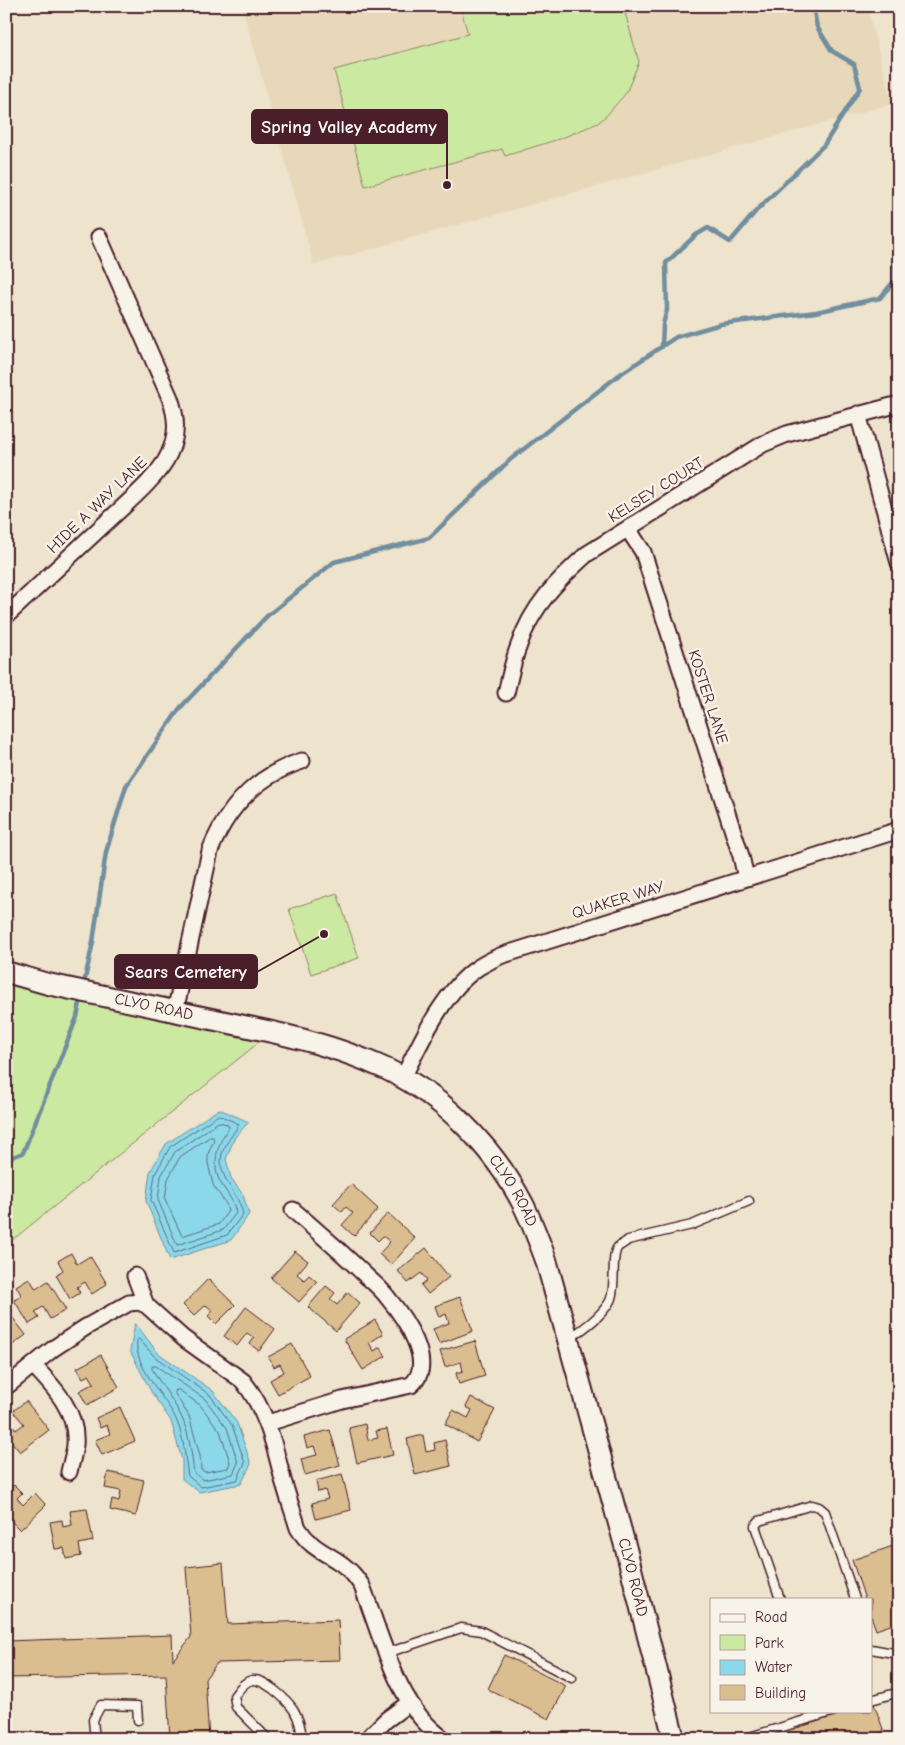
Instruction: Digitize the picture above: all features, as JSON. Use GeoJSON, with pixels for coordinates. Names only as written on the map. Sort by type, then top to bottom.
{"type":"FeatureCollection","features":[{"type":"Feature","properties":{"kind":"street","name":"HIDE A WAY LANE"},"geometry":{"type":"LineString","coordinates":[[6,616],[126,503],[160,468],[168,456],[175,437],[175,413],[170,398],[99,237]]}},
{"type":"Feature","properties":{"kind":"street","name":"KELSEY COURT"},"geometry":{"type":"LineString","coordinates":[[506,693],[519,645],[527,624],[540,602],[562,576],[588,554],[763,444],[787,434],[899,404]]}},
{"type":"Feature","properties":{"kind":"street"},"geometry":{"type":"LineString","coordinates":[[858,414],[899,563]]}},
{"type":"Feature","properties":{"kind":"street","name":"KOSTER LANE"},"geometry":{"type":"LineString","coordinates":[[628,529],[643,552],[741,856],[746,878]]}},
{"type":"Feature","properties":{"kind":"street"},"geometry":{"type":"LineString","coordinates":[[175,1012],[210,851],[217,834],[229,814],[254,786],[283,767],[302,761]]}},
{"type":"Feature","properties":{"kind":"street","name":"QUAKER WAY"},"geometry":{"type":"LineString","coordinates":[[403,1078],[417,1049],[443,1006],[456,989],[479,967],[500,956],[899,830]]}},
{"type":"Feature","properties":{"kind":"street","name":"CLYO ROAD"},"geometry":{"type":"LineString","coordinates":[[6,972],[48,984],[309,1040],[344,1051],[379,1065],[403,1078],[452,1114],[475,1136],[505,1174],[523,1204],[546,1260],[626,1549],[674,1739]]}},
{"type":"Feature","properties":{"kind":"street"},"geometry":{"type":"LineString","coordinates":[[268,1423],[342,1400],[411,1385],[417,1380],[422,1367],[414,1337],[400,1313],[387,1296],[336,1247],[293,1210]]}},
{"type":"Feature","properties":{"kind":"street"},"geometry":{"type":"LineString","coordinates":[[134,1276],[146,1305]]}},
{"type":"Feature","properties":{"kind":"street"},"geometry":{"type":"LineString","coordinates":[[6,1387],[54,1348],[86,1327],[129,1303],[139,1302],[146,1305],[183,1338],[243,1381],[261,1406],[268,1423],[298,1528],[312,1546],[340,1563],[352,1573],[362,1586],[386,1653],[409,1703],[444,1739]]}},
{"type":"Feature","properties":{"kind":"street"},"geometry":{"type":"LineString","coordinates":[[33,1364],[64,1402],[71,1415],[75,1445],[69,1472]]}},
{"type":"Feature","properties":{"kind":"street"},"geometry":{"type":"LineString","coordinates":[[367,1739],[386,1720],[409,1703]]}},
{"type":"Feature","properties":{"kind":"lane"},"geometry":{"type":"LineString","coordinates":[[568,1340],[587,1326],[610,1301],[614,1288],[615,1257],[618,1247],[628,1240],[692,1225],[749,1201]]}},
{"type":"Feature","properties":{"kind":"lane"},"geometry":{"type":"LineString","coordinates":[[780,1598],[755,1526],[758,1521],[812,1505],[819,1507],[825,1512],[854,1598]]}},
{"type":"Feature","properties":{"kind":"lane"},"geometry":{"type":"LineString","coordinates":[[386,1653],[461,1628],[481,1631],[572,1678]]}},
{"type":"Feature","properties":{"kind":"lane"},"geometry":{"type":"LineString","coordinates":[[872,1649],[899,1654]]}},
{"type":"Feature","properties":{"kind":"lane"},"geometry":{"type":"LineString","coordinates":[[268,1739],[236,1708],[234,1696],[242,1685],[252,1680],[264,1682],[290,1702],[301,1725],[302,1739]]}},
{"type":"Feature","properties":{"kind":"lane"},"geometry":{"type":"LineString","coordinates":[[872,1700],[896,1693],[899,1696]]}},
{"type":"Feature","properties":{"kind":"lane"},"geometry":{"type":"LineString","coordinates":[[95,1739],[93,1720],[101,1706],[137,1706],[138,1720]]}},
{"type":"Feature","properties":{"kind":"lane"},"geometry":{"type":"LineString","coordinates":[[743,1739],[832,1712]]}},
{"type":"Feature","properties":{"kind":"shaded area"},"geometry":{"type":"Polygon","coordinates":[[[242,6],[867,6],[892,104],[314,265],[242,6]]]}},
{"type":"Feature","properties":{"kind":"green space"},"geometry":{"type":"Polygon","coordinates":[[[460,6],[623,6],[639,62],[626,93],[598,123],[562,138],[505,156],[502,149],[365,186],[334,70],[468,34],[460,6]]]}},
{"type":"Feature","properties":{"kind":"green space"},"geometry":{"type":"Polygon","coordinates":[[[337,893],[359,958],[311,974],[289,909],[337,893]]]}},
{"type":"Feature","properties":{"kind":"green space"},"geometry":{"type":"Polygon","coordinates":[[[6,972],[272,1032],[6,1245],[6,972]]]}},
{"type":"Feature","properties":{"kind":"water"},"geometry":{"type":"Polygon","coordinates":[[[219,1109],[249,1122],[235,1137],[226,1159],[231,1178],[243,1195],[249,1214],[231,1240],[170,1260],[146,1201],[150,1172],[166,1144],[219,1109]]]}},
{"type":"Feature","properties":{"kind":"water"},"geometry":{"type":"Polygon","coordinates":[[[135,1323],[158,1353],[213,1391],[237,1423],[251,1464],[241,1484],[199,1492],[182,1479],[182,1460],[171,1421],[152,1393],[130,1351],[135,1323]]]}},
{"type":"Feature","properties":{"kind":"building"},"geometry":{"type":"Polygon","coordinates":[[[351,1184],[378,1209],[354,1236],[342,1225],[353,1213],[346,1207],[342,1212],[333,1204],[351,1184]]]}},
{"type":"Feature","properties":{"kind":"building"},"geometry":{"type":"Polygon","coordinates":[[[388,1213],[415,1238],[391,1265],[379,1254],[390,1242],[383,1236],[378,1241],[370,1233],[388,1213]]]}},
{"type":"Feature","properties":{"kind":"building"},"geometry":{"type":"Polygon","coordinates":[[[426,1248],[449,1277],[428,1294],[421,1285],[427,1280],[421,1273],[408,1283],[398,1271],[426,1248]]]}},
{"type":"Feature","properties":{"kind":"building"},"geometry":{"type":"Polygon","coordinates":[[[295,1251],[308,1261],[297,1274],[304,1280],[309,1275],[317,1282],[299,1302],[271,1278],[295,1251]]]}},
{"type":"Feature","properties":{"kind":"building"},"geometry":{"type":"Polygon","coordinates":[[[71,1253],[77,1264],[90,1256],[107,1284],[92,1294],[85,1282],[77,1287],[80,1293],[70,1299],[56,1275],[63,1270],[58,1261],[71,1253]]]}},
{"type":"Feature","properties":{"kind":"building"},"geometry":{"type":"Polygon","coordinates":[[[29,1278],[36,1289],[48,1281],[66,1310],[50,1319],[43,1307],[35,1312],[39,1318],[29,1324],[14,1300],[22,1296],[16,1286],[29,1278]]]}},
{"type":"Feature","properties":{"kind":"building"},"geometry":{"type":"Polygon","coordinates":[[[208,1279],[235,1305],[216,1324],[208,1316],[213,1311],[206,1305],[194,1316],[183,1305],[208,1279]]]}},
{"type":"Feature","properties":{"kind":"building"},"geometry":{"type":"Polygon","coordinates":[[[326,1286],[335,1293],[330,1299],[337,1305],[348,1292],[360,1303],[336,1331],[308,1307],[326,1286]]]}},
{"type":"Feature","properties":{"kind":"building"},"geometry":{"type":"Polygon","coordinates":[[[460,1297],[473,1331],[439,1344],[433,1329],[449,1323],[446,1314],[439,1317],[435,1306],[460,1297]]]}},
{"type":"Feature","properties":{"kind":"building"},"geometry":{"type":"Polygon","coordinates":[[[246,1307],[275,1329],[259,1351],[250,1344],[254,1338],[247,1333],[237,1346],[224,1336],[246,1307]]]}},
{"type":"Feature","properties":{"kind":"building"},"geometry":{"type":"Polygon","coordinates":[[[6,1309],[26,1335],[11,1346],[6,1339],[6,1309]]]}},
{"type":"Feature","properties":{"kind":"building"},"geometry":{"type":"Polygon","coordinates":[[[375,1320],[383,1334],[369,1343],[374,1351],[380,1347],[386,1356],[363,1370],[344,1339],[375,1320]]]}},
{"type":"Feature","properties":{"kind":"building"},"geometry":{"type":"Polygon","coordinates":[[[475,1341],[485,1376],[459,1384],[456,1373],[463,1371],[461,1362],[445,1367],[440,1351],[475,1341]]]}},
{"type":"Feature","properties":{"kind":"building"},"geometry":{"type":"Polygon","coordinates":[[[292,1344],[310,1376],[278,1394],[270,1380],[284,1372],[280,1364],[274,1367],[268,1357],[292,1344]]]}},
{"type":"Feature","properties":{"kind":"building"},"geometry":{"type":"Polygon","coordinates":[[[101,1355],[119,1387],[87,1405],[79,1391],[94,1383],[89,1375],[83,1378],[77,1368],[101,1355]]]}},
{"type":"Feature","properties":{"kind":"building"},"geometry":{"type":"Polygon","coordinates":[[[471,1397],[495,1410],[477,1442],[445,1424],[453,1410],[468,1418],[472,1410],[466,1407],[471,1397]]]}},
{"type":"Feature","properties":{"kind":"building"},"geometry":{"type":"Polygon","coordinates":[[[26,1401],[49,1430],[20,1452],[6,1435],[6,1428],[12,1424],[16,1430],[24,1424],[13,1411],[26,1401]]]}},
{"type":"Feature","properties":{"kind":"building"},"geometry":{"type":"Polygon","coordinates":[[[120,1407],[135,1441],[102,1455],[95,1440],[110,1434],[107,1425],[100,1428],[96,1418],[120,1407]]]}},
{"type":"Feature","properties":{"kind":"building"},"geometry":{"type":"Polygon","coordinates":[[[365,1424],[368,1440],[378,1438],[376,1431],[387,1429],[393,1455],[357,1463],[349,1428],[365,1424]]]}},
{"type":"Feature","properties":{"kind":"building"},"geometry":{"type":"Polygon","coordinates":[[[330,1430],[340,1465],[305,1475],[301,1459],[317,1455],[314,1446],[307,1448],[304,1437],[330,1430]]]}},
{"type":"Feature","properties":{"kind":"building"},"geometry":{"type":"Polygon","coordinates":[[[423,1435],[426,1452],[435,1450],[434,1443],[445,1440],[451,1466],[415,1475],[407,1439],[423,1435]]]}},
{"type":"Feature","properties":{"kind":"building"},"geometry":{"type":"Polygon","coordinates":[[[108,1472],[144,1480],[136,1516],[110,1510],[112,1499],[119,1501],[121,1491],[105,1488],[108,1472]]]}},
{"type":"Feature","properties":{"kind":"building"},"geometry":{"type":"Polygon","coordinates":[[[342,1474],[351,1510],[316,1519],[312,1503],[328,1499],[325,1490],[318,1492],[316,1481],[342,1474]]]}},
{"type":"Feature","properties":{"kind":"building"},"geometry":{"type":"Polygon","coordinates":[[[14,1485],[22,1493],[17,1498],[23,1505],[35,1493],[46,1505],[20,1530],[6,1516],[6,1492],[14,1485]]]}},
{"type":"Feature","properties":{"kind":"building"},"geometry":{"type":"Polygon","coordinates":[[[87,1509],[93,1541],[79,1544],[81,1556],[66,1559],[64,1548],[55,1549],[50,1522],[62,1520],[63,1527],[72,1525],[70,1511],[87,1509]]]}},
{"type":"Feature","properties":{"kind":"building"},"geometry":{"type":"Polygon","coordinates":[[[899,1544],[899,1622],[876,1630],[872,1619],[872,1598],[865,1598],[852,1560],[899,1544]]]}},
{"type":"Feature","properties":{"kind":"building"},"geometry":{"type":"Polygon","coordinates":[[[223,1563],[228,1624],[338,1620],[340,1660],[217,1663],[205,1679],[209,1739],[170,1739],[166,1675],[6,1678],[6,1641],[172,1635],[173,1660],[191,1637],[186,1567],[223,1563]]]}},
{"type":"Feature","properties":{"kind":"building"},"geometry":{"type":"Polygon","coordinates":[[[504,1655],[566,1686],[549,1719],[488,1689],[504,1655]]]}},
{"type":"Feature","properties":{"kind":"building"},"geometry":{"type":"Polygon","coordinates":[[[872,1701],[884,1732],[863,1739],[761,1739],[839,1712],[872,1712],[872,1701]]]}},
{"type":"Feature","properties":{"kind":"waterway"},"geometry":{"type":"LineString","coordinates":[[662,347],[663,324],[667,310],[666,263],[696,235],[708,228],[730,242],[756,211],[824,145],[860,88],[854,64],[832,51],[817,27],[813,6]]}},
{"type":"Feature","properties":{"kind":"waterway"},"geometry":{"type":"LineString","coordinates":[[83,988],[93,942],[106,852],[126,786],[180,708],[267,616],[334,562],[429,538],[511,459],[619,375],[676,337],[721,324],[816,312],[880,298],[895,280],[894,263],[899,252]]}},
{"type":"Feature","properties":{"kind":"waterway"},"geometry":{"type":"LineString","coordinates":[[6,1159],[23,1153],[77,1017],[81,998]]}},
{"type":"Feature","properties":{"kind":"place","name":"Spring Valley Academy"},"geometry":{"type":"Point","coordinates":[447,185]}},
{"type":"Feature","properties":{"kind":"place","name":"Sears Cemetery"},"geometry":{"type":"Point","coordinates":[324,934]}}]}
